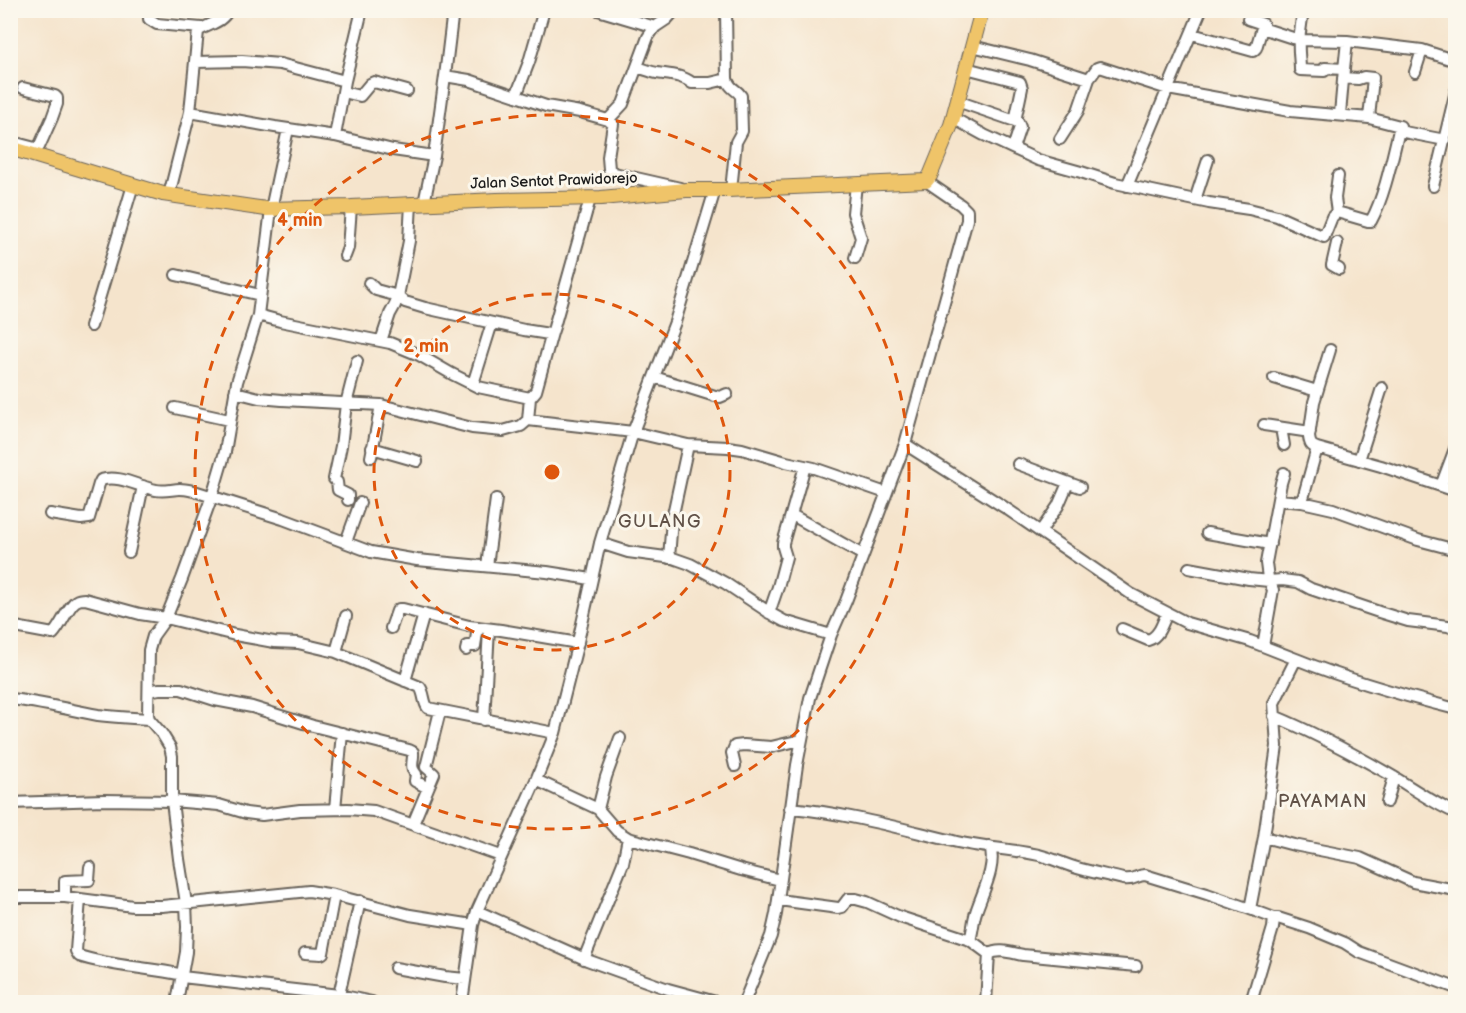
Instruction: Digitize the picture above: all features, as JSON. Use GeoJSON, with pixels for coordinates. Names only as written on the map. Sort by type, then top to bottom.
{"type":"FeatureCollection","features":[{"type":"Feature","properties":{"kind":"main road"},"geometry":{"type":"LineString","coordinates":[[926,181],[953,118],[982,10]]}},
{"type":"Feature","properties":{"kind":"main road","name":"Jalan Sentot Prawidorejo"},"geometry":{"type":"LineString","coordinates":[[10,147],[169,195],[271,208],[590,199],[686,190],[926,181]]}},
{"type":"Feature","properties":{"kind":"street"},"geometry":{"type":"LineString","coordinates":[[150,10],[150,20],[157,24],[201,28],[222,19],[228,10]]}},
{"type":"Feature","properties":{"kind":"street"},"geometry":{"type":"LineString","coordinates":[[335,136],[362,10]]}},
{"type":"Feature","properties":{"kind":"street"},"geometry":{"type":"LineString","coordinates":[[381,341],[398,296],[417,203],[434,156],[453,10]]}},
{"type":"Feature","properties":{"kind":"street"},"geometry":{"type":"LineString","coordinates":[[516,96],[529,62],[544,10]]}},
{"type":"Feature","properties":{"kind":"street"},"geometry":{"type":"LineString","coordinates":[[598,10],[627,14],[655,27]]}},
{"type":"Feature","properties":{"kind":"street"},"geometry":{"type":"LineString","coordinates":[[608,120],[623,104],[648,37],[655,27],[675,10]]}},
{"type":"Feature","properties":{"kind":"street"},"geometry":{"type":"LineString","coordinates":[[726,10],[727,79],[732,89],[741,96],[742,131],[736,142],[731,190]]}},
{"type":"Feature","properties":{"kind":"street"},"geometry":{"type":"LineString","coordinates":[[1127,186],[1201,10]]}},
{"type":"Feature","properties":{"kind":"street"},"geometry":{"type":"LineString","coordinates":[[1303,10],[1298,51],[1300,70],[1324,72],[1325,68],[1358,79],[1373,78],[1369,118]]}},
{"type":"Feature","properties":{"kind":"street"},"geometry":{"type":"LineString","coordinates":[[1192,34],[1253,51],[1263,24],[1248,19]]}},
{"type":"Feature","properties":{"kind":"street"},"geometry":{"type":"LineString","coordinates":[[169,195],[190,112],[197,35],[201,28]]}},
{"type":"Feature","properties":{"kind":"street"},"geometry":{"type":"LineString","coordinates":[[1262,28],[1299,40],[1347,41],[1422,50],[1455,61]]}},
{"type":"Feature","properties":{"kind":"street"},"geometry":{"type":"LineString","coordinates":[[1340,114],[1347,41]]}},
{"type":"Feature","properties":{"kind":"street"},"geometry":{"type":"LineString","coordinates":[[972,46],[1030,60],[1089,79]]}},
{"type":"Feature","properties":{"kind":"street"},"geometry":{"type":"LineString","coordinates":[[1415,72],[1422,50]]}},
{"type":"Feature","properties":{"kind":"street"},"geometry":{"type":"LineString","coordinates":[[195,62],[242,61],[280,64],[344,86],[360,96],[374,82],[406,91]]}},
{"type":"Feature","properties":{"kind":"street"},"geometry":{"type":"LineString","coordinates":[[637,67],[686,78],[692,83],[710,83],[727,79]]}},
{"type":"Feature","properties":{"kind":"street"},"geometry":{"type":"LineString","coordinates":[[1059,139],[1078,111],[1089,79],[1097,68],[1101,67],[1167,88],[1290,111],[1369,118],[1400,126],[1377,210],[1371,221],[1337,212]]}},
{"type":"Feature","properties":{"kind":"street"},"geometry":{"type":"LineString","coordinates":[[966,68],[1020,82],[1022,88],[1015,121]]}},
{"type":"Feature","properties":{"kind":"street"},"geometry":{"type":"LineString","coordinates":[[445,76],[469,80],[546,106],[608,120],[613,124],[608,157],[609,170],[686,190]]}},
{"type":"Feature","properties":{"kind":"street"},"geometry":{"type":"LineString","coordinates":[[10,147],[16,143],[39,147],[57,104],[55,96],[23,88]]}},
{"type":"Feature","properties":{"kind":"street"},"geometry":{"type":"LineString","coordinates":[[1433,186],[1455,91]]}},
{"type":"Feature","properties":{"kind":"street"},"geometry":{"type":"LineString","coordinates":[[957,101],[1018,122],[1020,127],[1013,148]]}},
{"type":"Feature","properties":{"kind":"street"},"geometry":{"type":"LineString","coordinates":[[190,112],[335,136],[393,150],[434,156]]}},
{"type":"Feature","properties":{"kind":"street"},"geometry":{"type":"LineString","coordinates":[[953,118],[1038,160],[1127,186],[1278,216],[1342,245],[1332,265],[1339,269]]}},
{"type":"Feature","properties":{"kind":"street"},"geometry":{"type":"LineString","coordinates":[[177,1002],[186,952],[186,903],[172,801],[172,756],[170,747],[148,715],[150,650],[153,636],[165,618],[182,579],[225,452],[235,392],[258,315],[271,208],[288,129]]}},
{"type":"Feature","properties":{"kind":"street"},"geometry":{"type":"LineString","coordinates":[[1399,131],[1445,140]]}},
{"type":"Feature","properties":{"kind":"street"},"geometry":{"type":"LineString","coordinates":[[1195,200],[1208,160]]}},
{"type":"Feature","properties":{"kind":"street"},"geometry":{"type":"LineString","coordinates":[[1337,212],[1335,198],[1338,176]]}},
{"type":"Feature","properties":{"kind":"street"},"geometry":{"type":"LineString","coordinates":[[744,1002],[771,936],[779,900],[790,808],[810,698],[831,635],[905,444],[967,220],[967,211],[961,205],[926,181]]}},
{"type":"Feature","properties":{"kind":"street"},"geometry":{"type":"LineString","coordinates":[[855,258],[861,238],[853,213],[856,184]]}},
{"type":"Feature","properties":{"kind":"street"},"geometry":{"type":"LineString","coordinates":[[91,326],[133,185]]}},
{"type":"Feature","properties":{"kind":"street"},"geometry":{"type":"LineString","coordinates":[[462,1002],[477,911],[555,733],[600,543],[633,432],[675,322],[715,190]]}},
{"type":"Feature","properties":{"kind":"street"},"geometry":{"type":"LineString","coordinates":[[235,392],[259,398],[381,405],[472,428],[503,431],[521,426],[528,420],[530,398],[536,392],[590,199]]}},
{"type":"Feature","properties":{"kind":"street"},"geometry":{"type":"LineString","coordinates":[[345,256],[348,248],[351,207]]}},
{"type":"Feature","properties":{"kind":"street"},"geometry":{"type":"LineString","coordinates":[[1324,237],[1332,217],[1337,212]]}},
{"type":"Feature","properties":{"kind":"street"},"geometry":{"type":"LineString","coordinates":[[176,275],[260,295]]}},
{"type":"Feature","properties":{"kind":"street"},"geometry":{"type":"LineString","coordinates":[[369,283],[376,290],[398,296],[405,302],[425,308],[524,330],[552,333]]}},
{"type":"Feature","properties":{"kind":"street"},"geometry":{"type":"LineString","coordinates":[[258,315],[390,343],[419,355],[478,387],[530,398]]}},
{"type":"Feature","properties":{"kind":"street"},"geometry":{"type":"LineString","coordinates":[[473,384],[492,322]]}},
{"type":"Feature","properties":{"kind":"street"},"geometry":{"type":"LineString","coordinates":[[1330,350],[1317,391],[1310,432],[1312,446],[1455,491]]}},
{"type":"Feature","properties":{"kind":"street"},"geometry":{"type":"LineString","coordinates":[[348,500],[348,494],[338,490],[334,479],[346,404],[357,360]]}},
{"type":"Feature","properties":{"kind":"street"},"geometry":{"type":"LineString","coordinates":[[654,377],[715,396],[720,397],[727,394]]}},
{"type":"Feature","properties":{"kind":"street"},"geometry":{"type":"LineString","coordinates":[[1274,378],[1317,391]]}},
{"type":"Feature","properties":{"kind":"street"},"geometry":{"type":"LineString","coordinates":[[1359,460],[1382,388]]}},
{"type":"Feature","properties":{"kind":"street"},"geometry":{"type":"LineString","coordinates":[[381,405],[371,453],[417,461]]}},
{"type":"Feature","properties":{"kind":"street"},"geometry":{"type":"LineString","coordinates":[[175,408],[229,420]]}},
{"type":"Feature","properties":{"kind":"street"},"geometry":{"type":"LineString","coordinates":[[528,420],[633,432],[688,445],[742,449],[836,475],[886,494]]}},
{"type":"Feature","properties":{"kind":"street"},"geometry":{"type":"LineString","coordinates":[[1264,425],[1310,432]]}},
{"type":"Feature","properties":{"kind":"street"},"geometry":{"type":"LineString","coordinates":[[1281,428],[1284,445]]}},
{"type":"Feature","properties":{"kind":"street"},"geometry":{"type":"LineString","coordinates":[[905,444],[1131,594],[1167,613],[1188,623],[1250,641],[1329,673],[1399,695],[1455,708]]}},
{"type":"Feature","properties":{"kind":"street"},"geometry":{"type":"LineString","coordinates":[[669,558],[672,519],[688,445]]}},
{"type":"Feature","properties":{"kind":"street"},"geometry":{"type":"LineString","coordinates":[[1441,486],[1455,446]]}},
{"type":"Feature","properties":{"kind":"street"},"geometry":{"type":"LineString","coordinates":[[1302,502],[1317,448]]}},
{"type":"Feature","properties":{"kind":"street"},"geometry":{"type":"LineString","coordinates":[[1018,464],[1080,487]]}},
{"type":"Feature","properties":{"kind":"street"},"geometry":{"type":"LineString","coordinates":[[769,612],[786,557],[783,543],[805,466]]}},
{"type":"Feature","properties":{"kind":"street"},"geometry":{"type":"LineString","coordinates":[[1263,646],[1273,590],[1266,563],[1284,473]]}},
{"type":"Feature","properties":{"kind":"street"},"geometry":{"type":"LineString","coordinates":[[50,514],[81,519],[89,518],[101,480],[108,478],[156,490],[182,489],[212,496],[283,519],[371,552],[417,560],[547,572],[591,579]]}},
{"type":"Feature","properties":{"kind":"street"},"geometry":{"type":"LineString","coordinates":[[1040,532],[1058,506],[1068,483]]}},
{"type":"Feature","properties":{"kind":"street"},"geometry":{"type":"LineString","coordinates":[[129,552],[143,486]]}},
{"type":"Feature","properties":{"kind":"street"},"geometry":{"type":"LineString","coordinates":[[487,566],[496,499]]}},
{"type":"Feature","properties":{"kind":"street"},"geometry":{"type":"LineString","coordinates":[[1278,500],[1302,502],[1333,509],[1418,540],[1455,550]]}},
{"type":"Feature","properties":{"kind":"street"},"geometry":{"type":"LineString","coordinates":[[346,542],[360,503]]}},
{"type":"Feature","properties":{"kind":"street"},"geometry":{"type":"LineString","coordinates":[[792,515],[863,555]]}},
{"type":"Feature","properties":{"kind":"street"},"geometry":{"type":"LineString","coordinates":[[1207,533],[1270,544]]}},
{"type":"Feature","properties":{"kind":"street"},"geometry":{"type":"LineString","coordinates":[[600,543],[628,552],[669,558],[690,564],[769,612],[795,625],[831,635]]}},
{"type":"Feature","properties":{"kind":"street"},"geometry":{"type":"LineString","coordinates":[[1189,568],[1248,579],[1298,582],[1311,590],[1408,621],[1455,629]]}},
{"type":"Feature","properties":{"kind":"street"},"geometry":{"type":"LineString","coordinates":[[10,626],[53,634],[61,625],[72,604],[77,600],[85,599],[235,635],[274,642],[298,643],[336,652],[420,687],[428,708],[555,733]]}},
{"type":"Feature","properties":{"kind":"street"},"geometry":{"type":"LineString","coordinates":[[391,628],[399,609],[469,626],[578,643]]}},
{"type":"Feature","properties":{"kind":"street"},"geometry":{"type":"LineString","coordinates":[[1122,629],[1152,640],[1167,613]]}},
{"type":"Feature","properties":{"kind":"street"},"geometry":{"type":"LineString","coordinates":[[405,681],[424,614]]}},
{"type":"Feature","properties":{"kind":"street"},"geometry":{"type":"LineString","coordinates":[[336,652],[346,616]]}},
{"type":"Feature","properties":{"kind":"street"},"geometry":{"type":"LineString","coordinates":[[466,650],[467,646],[476,646],[484,628]]}},
{"type":"Feature","properties":{"kind":"street"},"geometry":{"type":"LineString","coordinates":[[484,628],[484,720]]}},
{"type":"Feature","properties":{"kind":"street"},"geometry":{"type":"LineString","coordinates":[[1250,909],[1264,837],[1277,746],[1274,703],[1296,659]]}},
{"type":"Feature","properties":{"kind":"street"},"geometry":{"type":"LineString","coordinates":[[149,691],[181,690],[215,700],[252,707],[313,726],[413,752],[412,770],[415,773],[415,781],[428,788]]}},
{"type":"Feature","properties":{"kind":"street"},"geometry":{"type":"LineString","coordinates":[[10,699],[96,714],[149,719]]}},
{"type":"Feature","properties":{"kind":"street"},"geometry":{"type":"LineString","coordinates":[[413,824],[434,774],[426,767],[440,711]]}},
{"type":"Feature","properties":{"kind":"street"},"geometry":{"type":"LineString","coordinates":[[1274,716],[1309,730],[1455,813]]}},
{"type":"Feature","properties":{"kind":"street"},"geometry":{"type":"LineString","coordinates":[[335,809],[342,733]]}},
{"type":"Feature","properties":{"kind":"street"},"geometry":{"type":"LineString","coordinates":[[598,809],[606,777],[620,738]]}},
{"type":"Feature","properties":{"kind":"street"},"geometry":{"type":"LineString","coordinates":[[735,766],[732,753],[735,747],[771,747],[801,740]]}},
{"type":"Feature","properties":{"kind":"street"},"geometry":{"type":"LineString","coordinates":[[1388,802],[1395,777]]}},
{"type":"Feature","properties":{"kind":"street"},"geometry":{"type":"LineString","coordinates":[[536,780],[598,809],[617,831],[628,838],[780,880]]}},
{"type":"Feature","properties":{"kind":"street"},"geometry":{"type":"LineString","coordinates":[[10,803],[105,800],[172,801],[219,805],[262,815],[300,810],[374,811],[501,856]]}},
{"type":"Feature","properties":{"kind":"street"},"geometry":{"type":"LineString","coordinates":[[790,808],[864,819],[967,844],[1014,849],[1042,855],[1072,867],[1123,879],[1130,880],[1145,875],[1309,928],[1345,943],[1359,952],[1455,988]]}},
{"type":"Feature","properties":{"kind":"street"},"geometry":{"type":"LineString","coordinates":[[1264,837],[1360,858],[1413,882],[1455,890]]}},
{"type":"Feature","properties":{"kind":"street"},"geometry":{"type":"LineString","coordinates":[[584,958],[623,863],[628,838]]}},
{"type":"Feature","properties":{"kind":"street"},"geometry":{"type":"LineString","coordinates":[[970,940],[974,929],[974,918],[991,868],[993,854],[990,847]]}},
{"type":"Feature","properties":{"kind":"street"},"geometry":{"type":"LineString","coordinates":[[65,897],[65,880],[89,880],[90,867]]}},
{"type":"Feature","properties":{"kind":"street"},"geometry":{"type":"LineString","coordinates":[[10,897],[65,897],[133,906],[162,906],[309,891],[360,901],[410,915],[473,925]]}},
{"type":"Feature","properties":{"kind":"street"},"geometry":{"type":"LineString","coordinates":[[305,953],[323,953],[334,895]]}},
{"type":"Feature","properties":{"kind":"street"},"geometry":{"type":"LineString","coordinates":[[80,899],[76,951],[79,956],[115,964],[163,970],[183,976],[339,995],[372,1002]]}},
{"type":"Feature","properties":{"kind":"street"},"geometry":{"type":"LineString","coordinates":[[779,900],[838,908],[842,907],[848,899],[856,899],[878,906],[900,917],[970,940],[989,954]]}},
{"type":"Feature","properties":{"kind":"street"},"geometry":{"type":"LineString","coordinates":[[339,995],[360,901]]}},
{"type":"Feature","properties":{"kind":"street"},"geometry":{"type":"LineString","coordinates":[[477,911],[584,958],[668,989],[716,1002]]}},
{"type":"Feature","properties":{"kind":"street"},"geometry":{"type":"LineString","coordinates":[[1251,1002],[1274,918]]}},
{"type":"Feature","properties":{"kind":"street"},"geometry":{"type":"LineString","coordinates":[[989,954],[994,951],[1005,951],[1023,955],[1136,966]]}},
{"type":"Feature","properties":{"kind":"street"},"geometry":{"type":"LineString","coordinates":[[986,1002],[989,954]]}},
{"type":"Feature","properties":{"kind":"street"},"geometry":{"type":"LineString","coordinates":[[395,968],[465,979]]}},
{"type":"Feature","properties":{"kind":"district","name":"GULANG"},"geometry":{"type":"Point","coordinates":[660,521]}},
{"type":"Feature","properties":{"kind":"district","name":"PAYAMAN"},"geometry":{"type":"Point","coordinates":[1323,801]}}]}
